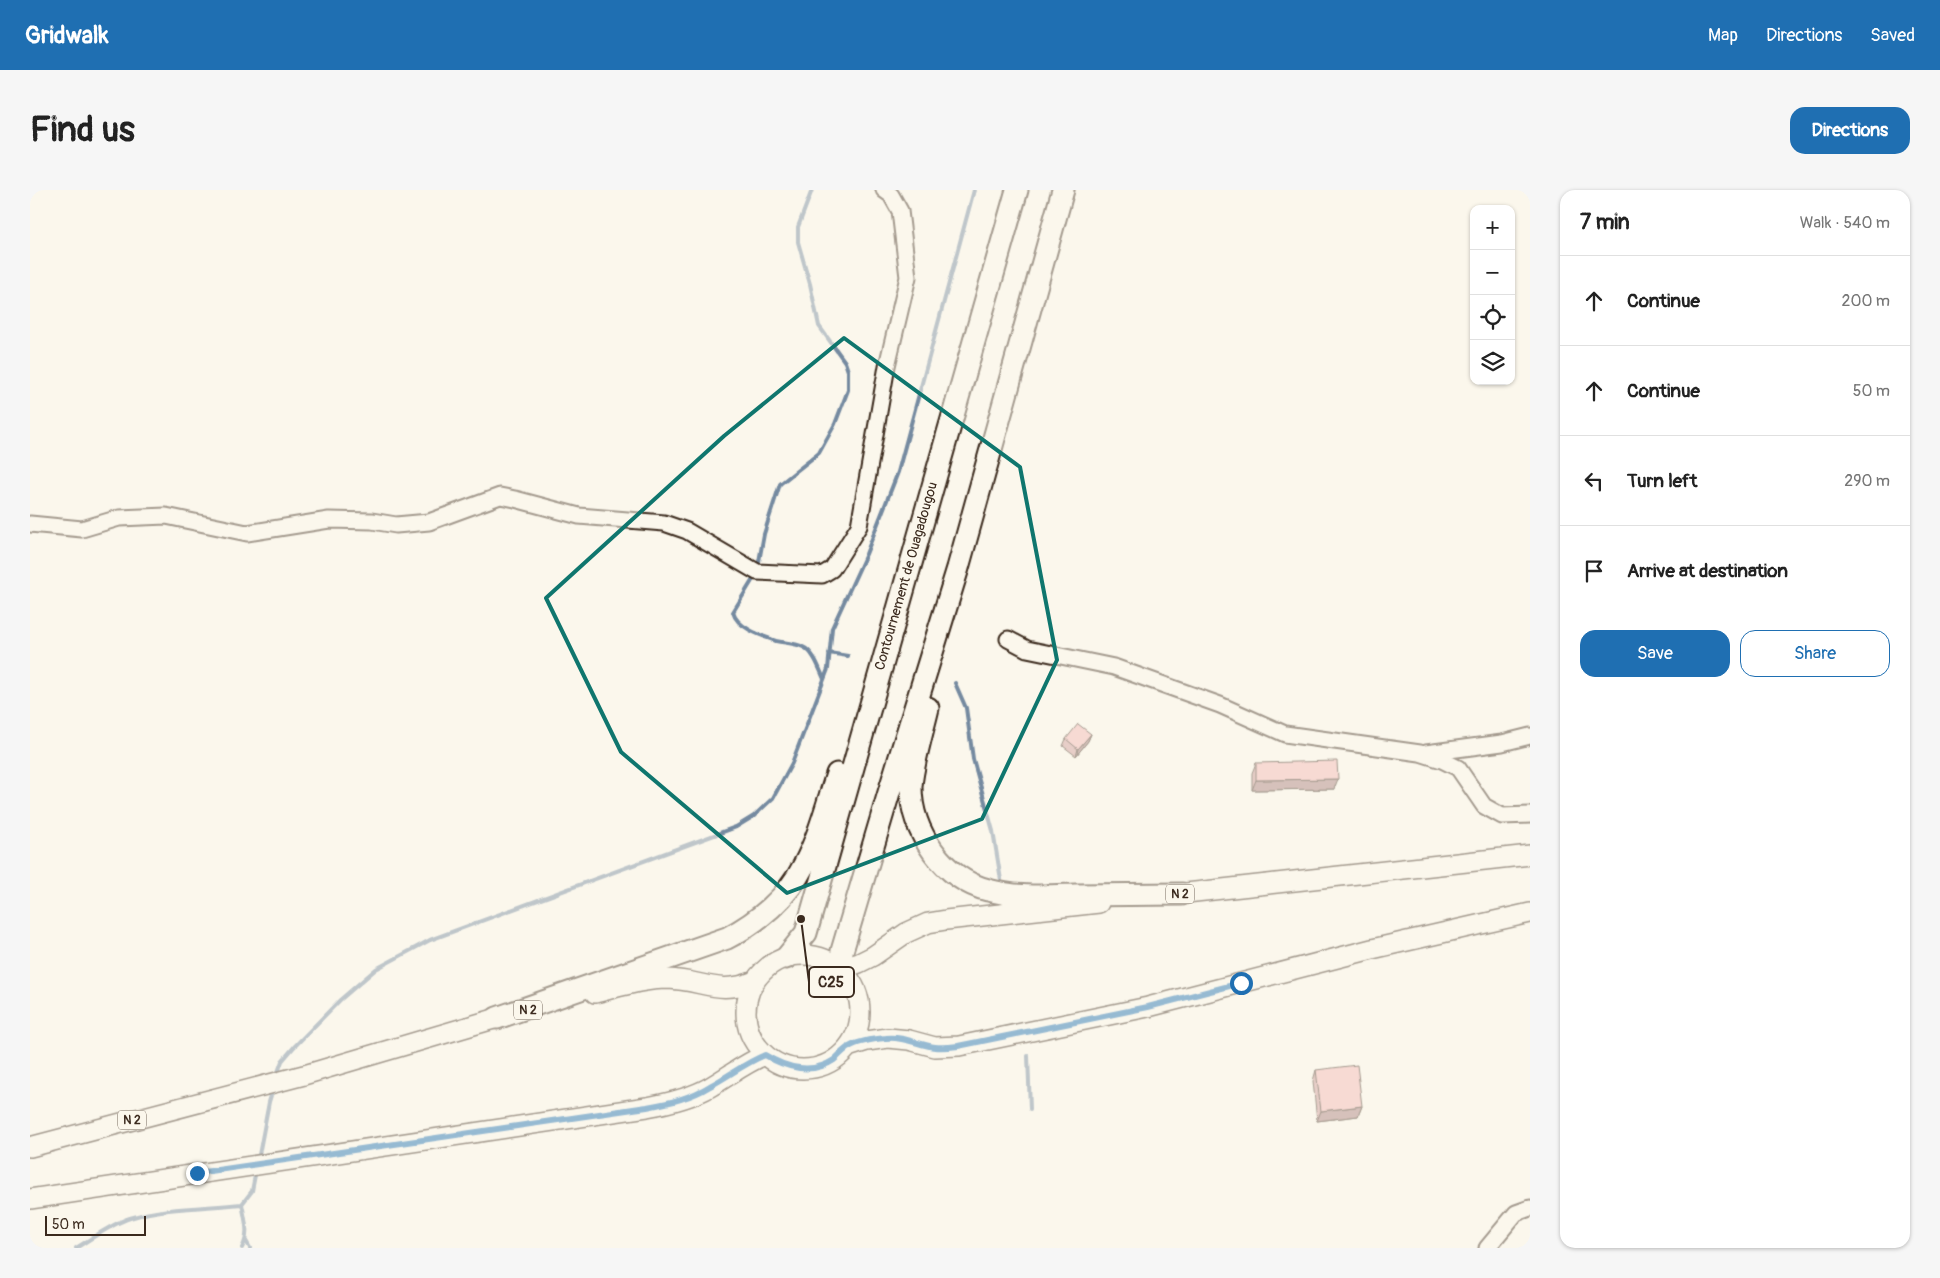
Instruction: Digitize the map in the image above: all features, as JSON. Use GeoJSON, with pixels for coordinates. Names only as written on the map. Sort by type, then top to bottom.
{"type":"FeatureCollection","features":[{"type":"Feature","properties":{"kind":"highway","name":"Contournement de Ouagadougou"},"geometry":{"type":"LineString","coordinates":[[786,958],[806,933],[912,554],[1017,190]]}},
{"type":"Feature","properties":{"kind":"highway"},"geometry":{"type":"LineString","coordinates":[[841,969],[842,952],[958,568],[1063,190]]}},
{"type":"Feature","properties":{"kind":"highway"},"geometry":{"type":"LineString","coordinates":[[497,1018],[727,938],[749,927],[790,888],[804,865],[816,836],[912,554]]}},
{"type":"Feature","properties":{"kind":"highway"},"geometry":{"type":"LineString","coordinates":[[958,568],[911,787],[916,820],[927,842],[941,862],[962,879],[986,890],[1016,896],[1182,894]]}},
{"type":"Feature","properties":{"kind":"main road","name":"N 2"},"geometry":{"type":"LineString","coordinates":[[841,969],[873,956],[906,933],[928,924],[946,920],[1530,855]]}},
{"type":"Feature","properties":{"kind":"main road"},"geometry":{"type":"LineString","coordinates":[[848,1047],[867,1040],[888,1038],[909,1040],[935,1047],[958,1046],[1148,1007],[1372,949],[1530,913]]}},
{"type":"Feature","properties":{"kind":"main road","name":"Contournement de Ouagadougou"},"geometry":{"type":"LineString","coordinates":[[793,955],[813,955],[832,962],[841,969],[847,974],[857,991],[861,1010],[858,1030],[848,1047],[833,1061],[816,1068],[798,1069],[781,1064],[765,1055],[754,1041],[747,1024],[746,1006],[751,989],[761,973],[775,962],[793,955]]}},
{"type":"Feature","properties":{"kind":"main road","name":"N 2"},"geometry":{"type":"LineString","coordinates":[[30,1147],[304,1075],[497,1018],[644,980],[670,979],[721,988],[740,988],[755,982]]}},
{"type":"Feature","properties":{"kind":"main road"},"geometry":{"type":"LineString","coordinates":[[30,1199],[674,1102],[694,1095],[749,1061],[765,1055]]}},
{"type":"Feature","properties":{"kind":"street"},"geometry":{"type":"LineString","coordinates":[[30,524],[82,529],[119,518],[166,516],[247,532],[329,520],[372,521],[396,525],[429,522],[500,496],[579,516],[664,523],[687,531],[757,572],[822,576],[832,569],[859,526],[887,366],[908,277],[900,211],[891,195],[884,190]]}},
{"type":"Feature","properties":{"kind":"street"},"geometry":{"type":"LineString","coordinates":[[1008,639],[1027,649],[1114,666],[1220,705],[1285,734],[1420,753],[1442,760],[1458,768],[1484,806],[1502,816],[1530,815]]}},
{"type":"Feature","properties":{"kind":"street"},"geometry":{"type":"LineString","coordinates":[[1420,753],[1502,743],[1530,736]]}},
{"type":"Feature","properties":{"kind":"street"},"geometry":{"type":"LineString","coordinates":[[1487,1248],[1516,1213],[1530,1208]]}},
{"type":"Feature","properties":{"kind":"highlighted area"},"geometry":{"type":"Polygon","coordinates":[[[844,338],[1020,467],[1057,660],[982,819],[787,893],[621,752],[546,598],[724,436],[844,338]]]}},
{"type":"Feature","properties":{"kind":"building"},"geometry":{"type":"Polygon","coordinates":[[[1078,724],[1091,734],[1078,749],[1066,739],[1078,724]]]}},
{"type":"Feature","properties":{"kind":"building"},"geometry":{"type":"Polygon","coordinates":[[[1337,761],[1338,779],[1256,780],[1256,763],[1337,761]]]}},
{"type":"Feature","properties":{"kind":"building"},"geometry":{"type":"Polygon","coordinates":[[[1357,1065],[1362,1106],[1321,1111],[1316,1070],[1357,1065]]]}},
{"type":"Feature","properties":{"kind":"waterway"},"geometry":{"type":"LineString","coordinates":[[758,567],[764,534],[780,484],[819,453],[835,424],[848,390],[848,371],[845,362],[819,326],[798,242],[798,227],[812,190]]}},
{"type":"Feature","properties":{"kind":"waterway"},"geometry":{"type":"LineString","coordinates":[[277,1075],[282,1061],[294,1047],[340,1000],[376,969],[430,940],[736,827],[754,816],[773,798],[792,763],[828,669],[832,628],[866,554],[898,472],[974,190]]}},
{"type":"Feature","properties":{"kind":"waterway"},"geometry":{"type":"LineString","coordinates":[[755,576],[733,612],[735,618],[739,623],[757,634],[807,649],[816,661],[824,679]]}},
{"type":"Feature","properties":{"kind":"waterway"},"geometry":{"type":"LineString","coordinates":[[829,653],[848,656]]}},
{"type":"Feature","properties":{"kind":"waterway"},"geometry":{"type":"LineString","coordinates":[[955,683],[966,708],[973,759],[993,831],[1001,880]]}},
{"type":"Feature","properties":{"kind":"waterway"},"geometry":{"type":"LineString","coordinates":[[1028,1056],[1030,1109]]}},
{"type":"Feature","properties":{"kind":"waterway"},"geometry":{"type":"LineString","coordinates":[[258,1160],[273,1089]]}},
{"type":"Feature","properties":{"kind":"waterway"},"geometry":{"type":"LineString","coordinates":[[76,1248],[116,1224],[143,1214],[242,1204],[252,1191],[256,1170]]}},
{"type":"Feature","properties":{"kind":"waterway"},"geometry":{"type":"LineString","coordinates":[[242,1204],[246,1237],[242,1248]]}},
{"type":"Feature","properties":{"kind":"waterway"},"geometry":{"type":"LineString","coordinates":[[246,1241],[250,1248]]}},
{"type":"Feature","properties":{"kind":"place","name":"C25"},"geometry":{"type":"Point","coordinates":[801,919]}},
{"type":"Feature","properties":{"kind":"route"},"geometry":{"type":"LineString","coordinates":[[197,1173],[647,1107],[674,1102],[694,1095],[710,1087],[749,1061],[765,1055],[781,1064],[798,1069],[816,1068],[833,1061],[848,1047],[867,1040],[888,1038],[909,1040],[935,1047],[958,1046],[1148,1007],[1241,983]]}}]}
